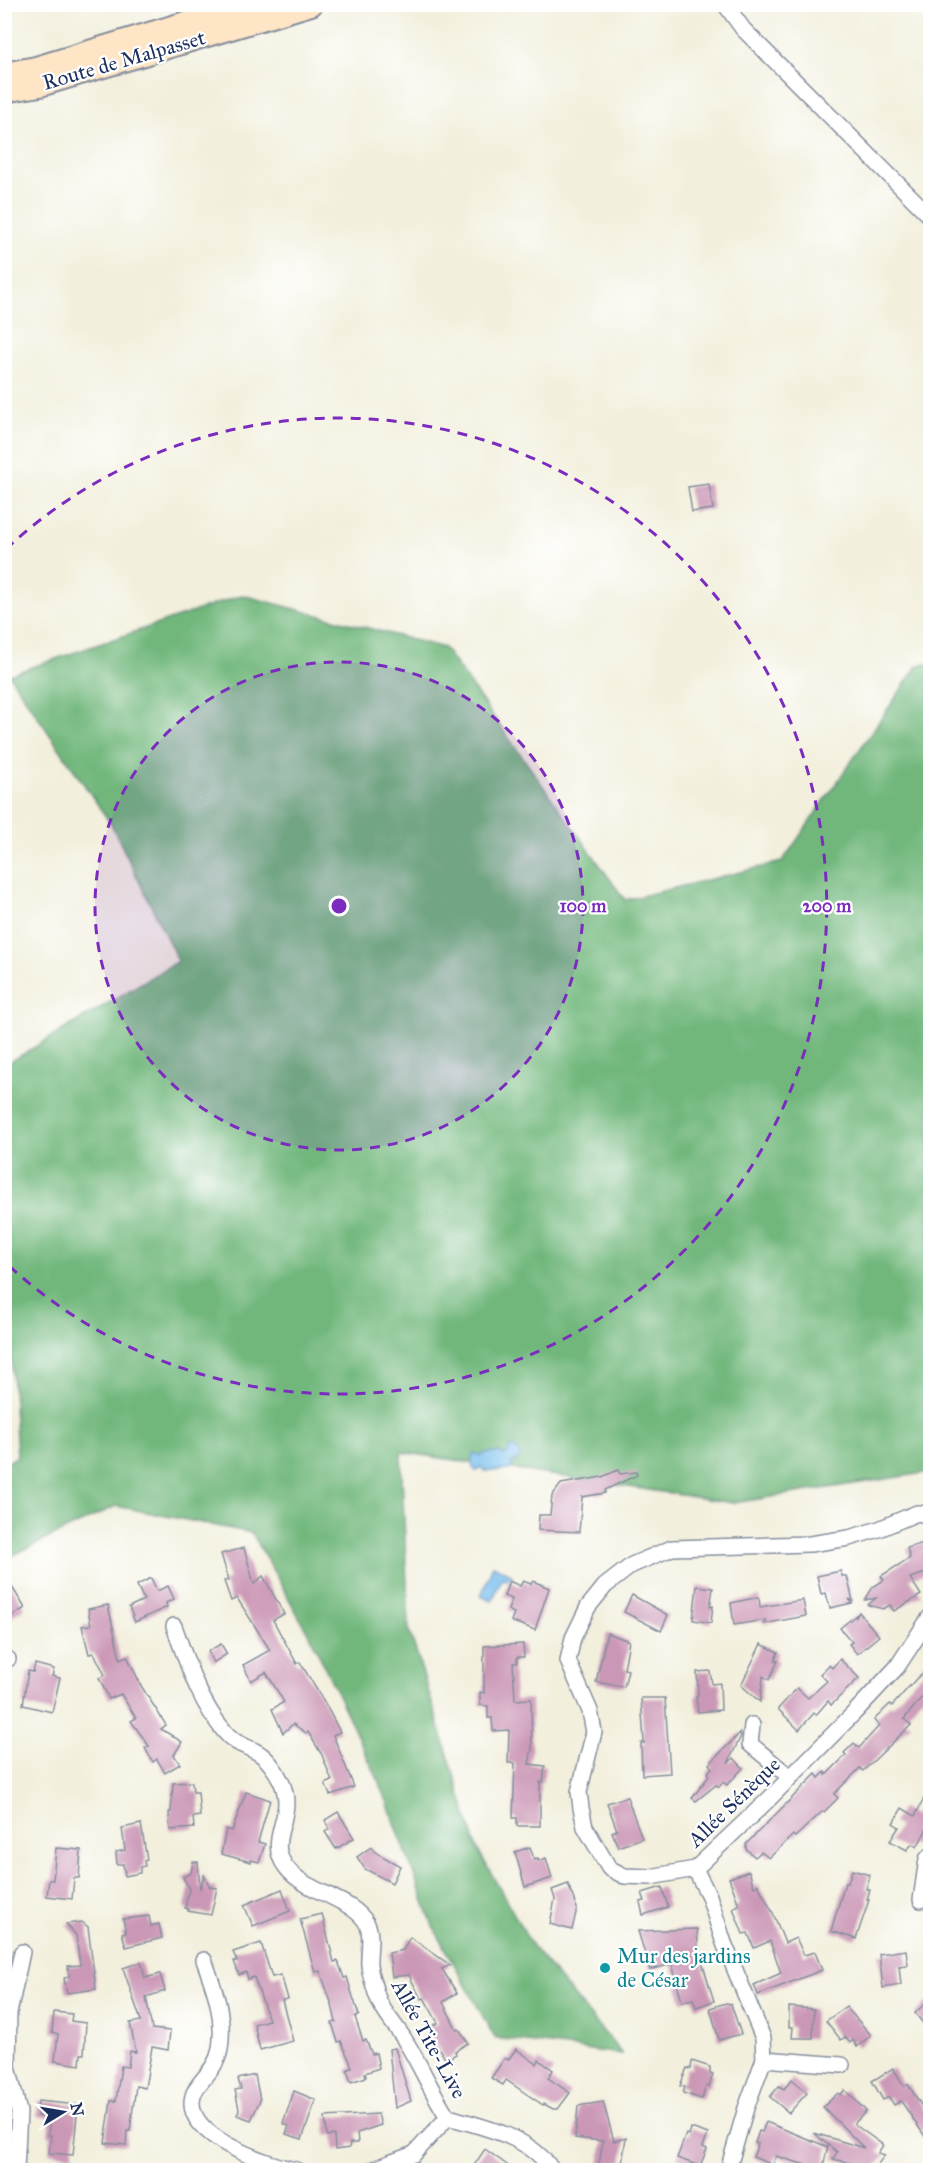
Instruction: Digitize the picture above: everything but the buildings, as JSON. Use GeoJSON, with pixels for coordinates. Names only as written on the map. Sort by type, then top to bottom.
{"type":"FeatureCollection","features":[{"type":"Feature","properties":{"kind":"main road","name":"Route de Malpasset"},"geometry":{"type":"LineString","coordinates":[[4,74],[36,68],[249,4]]}},
{"type":"Feature","properties":{"kind":"main road","name":"Route de Malpasset"},"geometry":{"type":"LineString","coordinates":[[4,91],[40,85],[311,4]]}},
{"type":"Feature","properties":{"kind":"street"},"geometry":{"type":"LineString","coordinates":[[725,4],[743,29],[930,216]]}},
{"type":"Feature","properties":{"kind":"street","name":"Allée Sénèque"},"geometry":{"type":"LineString","coordinates":[[930,1515],[917,1513],[879,1529],[849,1538],[810,1544],[672,1548],[632,1565],[605,1586],[588,1607],[573,1638],[568,1660],[590,1712],[594,1732],[579,1792],[585,1827],[609,1868],[624,1876],[650,1877],[695,1869],[733,1835],[897,1667],[930,1617]]}},
{"type":"Feature","properties":{"kind":"street","name":"Allée Tite-Live"},"geometry":{"type":"LineString","coordinates":[[174,1626],[188,1666],[203,1698],[224,1732],[237,1744],[257,1752],[272,1765],[281,1779],[287,1794],[287,1802],[286,1815],[277,1845],[279,1856],[296,1877],[354,1910],[368,1925],[369,1965],[378,1999],[390,2021],[406,2041],[448,2117],[478,2125],[530,2147],[545,2160],[552,2170]]}},
{"type":"Feature","properties":{"kind":"street"},"geometry":{"type":"LineString","coordinates":[[753,1725],[750,1744],[790,1777]]}},
{"type":"Feature","properties":{"kind":"street"},"geometry":{"type":"LineString","coordinates":[[921,1899],[927,1859],[930,1856]]}},
{"type":"Feature","properties":{"kind":"street"},"geometry":{"type":"LineString","coordinates":[[695,1869],[709,1896],[724,1942],[763,2038],[764,2059],[746,2108],[728,2170]]}},
{"type":"Feature","properties":{"kind":"street"},"geometry":{"type":"LineString","coordinates":[[16,2170],[20,2112],[8,2067],[9,2013],[21,1952]]}},
{"type":"Feature","properties":{"kind":"street"},"geometry":{"type":"LineString","coordinates":[[204,1960],[219,2003],[219,2050],[214,2065],[195,2089],[192,2100],[193,2111],[198,2122],[226,2143],[247,2155],[296,2170]]}},
{"type":"Feature","properties":{"kind":"street"},"geometry":{"type":"LineString","coordinates":[[764,2059],[842,2066]]}},
{"type":"Feature","properties":{"kind":"street"},"geometry":{"type":"LineString","coordinates":[[371,2170],[414,2154],[448,2117]]}},
{"type":"Feature","properties":{"kind":"green space"},"geometry":{"type":"Polygon","coordinates":[[[242,595],[444,648],[625,900],[782,862],[918,665],[930,664],[930,1472],[733,1503],[401,1452],[409,1629],[477,1848],[532,1946],[622,2054],[495,2038],[433,1926],[382,1788],[313,1642],[252,1533],[116,1506],[5,1559],[4,1465],[17,1456],[11,1355],[4,1355],[5,1065],[178,961],[111,824],[9,675],[242,595]]]}},
{"type":"Feature","properties":{"kind":"water"},"geometry":{"type":"Polygon","coordinates":[[[511,1448],[517,1449],[520,1455],[518,1460],[512,1462],[509,1470],[485,1471],[480,1467],[476,1471],[472,1465],[474,1453],[480,1455],[499,1452],[505,1455],[511,1448]]]}},
{"type":"Feature","properties":{"kind":"water"},"geometry":{"type":"Polygon","coordinates":[[[493,1565],[511,1574],[512,1577],[508,1580],[502,1578],[492,1601],[481,1596],[493,1565]]]}},
{"type":"Feature","properties":{"kind":"place","name":"Mur des jardins de César"},"geometry":{"type":"Point","coordinates":[605,1968]}}]}
